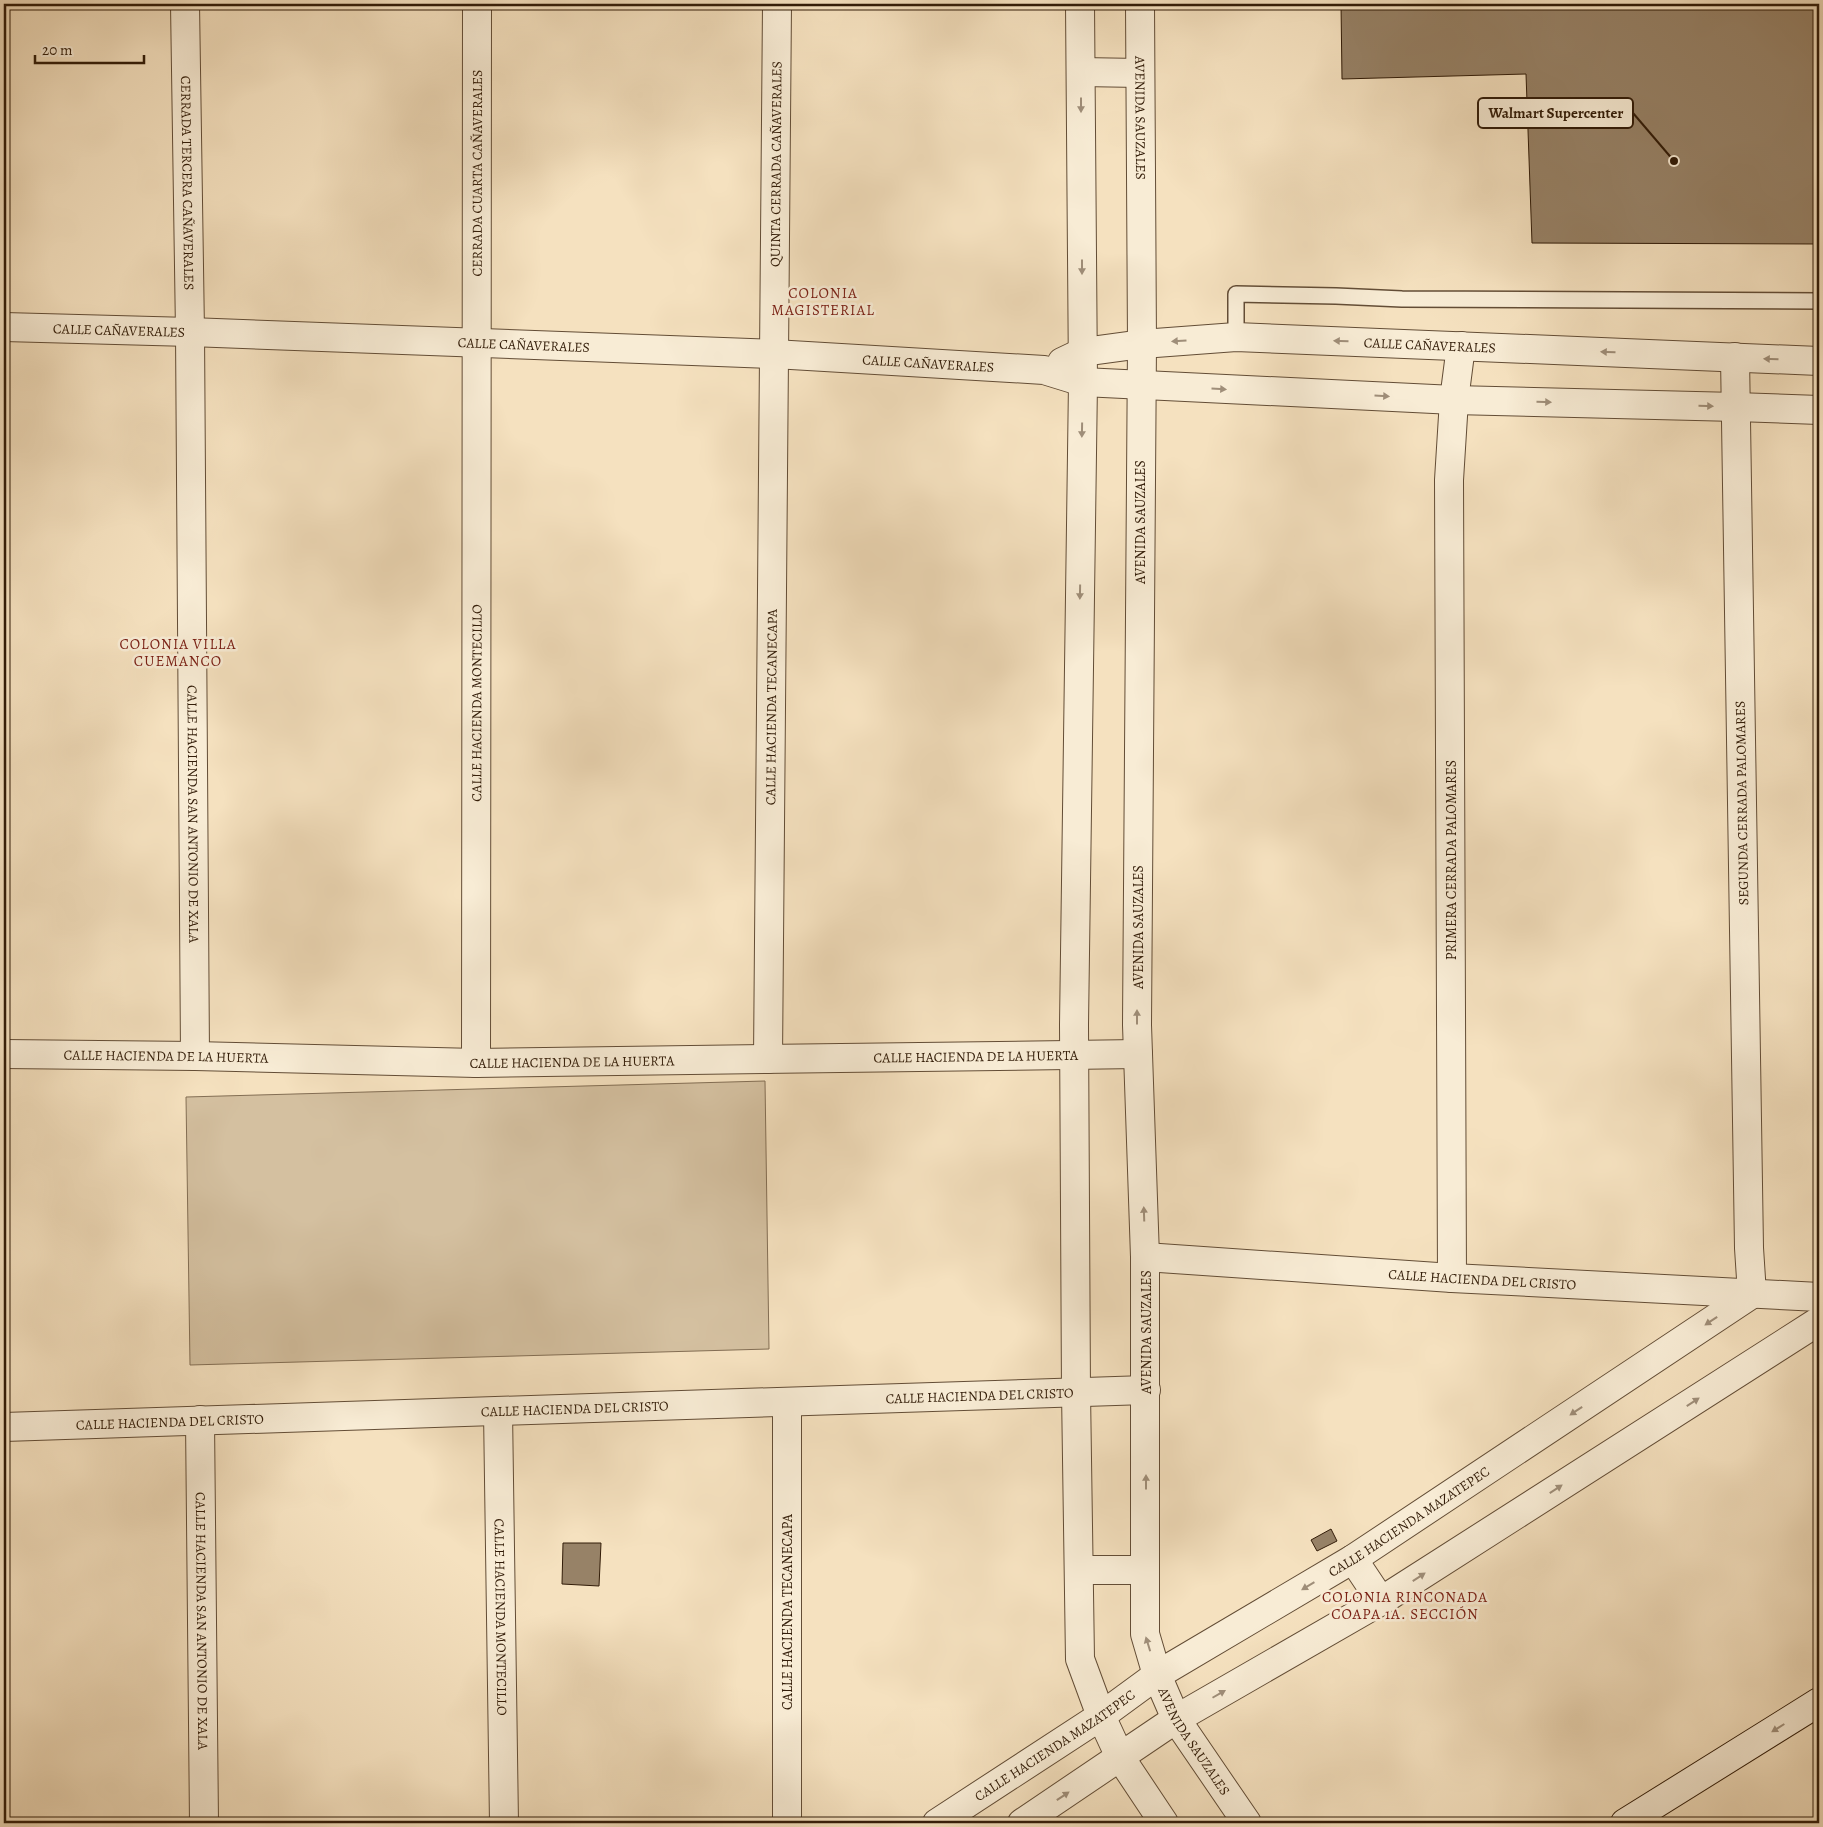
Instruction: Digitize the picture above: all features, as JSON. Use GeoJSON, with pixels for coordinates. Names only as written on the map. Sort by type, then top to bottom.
{"type":"FeatureCollection","features":[{"type":"Feature","properties":{"kind":"street","name":"CERRADA TERCERA CAÑAVERALES"},"geometry":{"type":"LineString","coordinates":[[185,4],[190,332]]}},
{"type":"Feature","properties":{"kind":"street","name":"CERRADA CUARTA CAÑAVERALES"},"geometry":{"type":"LineString","coordinates":[[477,4],[478,342]]}},
{"type":"Feature","properties":{"kind":"street","name":"QUINTA CERRADA CAÑAVERALES"},"geometry":{"type":"LineString","coordinates":[[774,354],[777,4]]}},
{"type":"Feature","properties":{"kind":"street"},"geometry":{"type":"LineString","coordinates":[[1080,4],[1083,382],[1074,1054],[1080,1659],[1101,1716],[1120,1757],[1164,1823]]}},
{"type":"Feature","properties":{"kind":"street","name":"AVENIDA SAUZALES"},"geometry":{"type":"LineString","coordinates":[[1140,4],[1142,344],[1138,1054],[1145,1257],[1145,1634],[1157,1675],[1176,1719],[1246,1823]]}},
{"type":"Feature","properties":{"kind":"street"},"geometry":{"type":"LineString","coordinates":[[1081,72],[1140,73]]}},
{"type":"Feature","properties":{"kind":"street","name":"CALLE CAÑAVERALES"},"geometry":{"type":"LineString","coordinates":[[4,327],[478,342],[774,354],[1044,370],[1083,382],[1454,400],[1819,410]]}},
{"type":"Feature","properties":{"kind":"street","name":"CALLE HACIENDA SAN ANTONIO DE XALA"},"geometry":{"type":"LineString","coordinates":[[190,332],[195,1056]]}},
{"type":"Feature","properties":{"kind":"street","name":"CALLE CAÑAVERALES"},"geometry":{"type":"LineString","coordinates":[[1044,370],[1083,352],[1142,344],[1236,337],[1819,361]]}},
{"type":"Feature","properties":{"kind":"street","name":"CALLE HACIENDA MONTECILLO"},"geometry":{"type":"LineString","coordinates":[[476,1063],[478,342]]}},
{"type":"Feature","properties":{"kind":"street","name":"PRIMERA CERRADA PALOMARES"},"geometry":{"type":"LineString","coordinates":[[1452,1278],[1449,480],[1454,400],[1461,346]]}},
{"type":"Feature","properties":{"kind":"street","name":"CALLE HACIENDA TECANECAPA"},"geometry":{"type":"LineString","coordinates":[[768,1059],[774,354]]}},
{"type":"Feature","properties":{"kind":"street","name":"SEGUNDA CERRADA PALOMARES"},"geometry":{"type":"LineString","coordinates":[[1735,357],[1752,1294]]}},
{"type":"Feature","properties":{"kind":"street","name":"CALLE HACIENDA DE LA HUERTA"},"geometry":{"type":"LineString","coordinates":[[4,1054],[195,1056],[476,1063],[1138,1054]]}},
{"type":"Feature","properties":{"kind":"street","name":"CALLE HACIENDA DEL CRISTO"},"geometry":{"type":"LineString","coordinates":[[1145,1257],[1452,1278],[1819,1297]]}},
{"type":"Feature","properties":{"kind":"street","name":"CALLE HACIENDA MAZATEPEC"},"geometry":{"type":"LineString","coordinates":[[937,1823],[1101,1716],[1157,1675],[1353,1559],[1752,1294]]}},
{"type":"Feature","properties":{"kind":"street"},"geometry":{"type":"LineString","coordinates":[[1022,1823],[1176,1719],[1381,1601],[1819,1321]]}},
{"type":"Feature","properties":{"kind":"street","name":"CALLE HACIENDA DEL CRISTO"},"geometry":{"type":"LineString","coordinates":[[4,1427],[1146,1390]]}},
{"type":"Feature","properties":{"kind":"street","name":"CALLE HACIENDA TECANECAPA"},"geometry":{"type":"LineString","coordinates":[[787,1402],[787,1823]]}},
{"type":"Feature","properties":{"kind":"street","name":"CALLE HACIENDA MONTECILLO"},"geometry":{"type":"LineString","coordinates":[[498,1411],[504,1823]]}},
{"type":"Feature","properties":{"kind":"street","name":"CALLE HACIENDA SAN ANTONIO DE XALA"},"geometry":{"type":"LineString","coordinates":[[200,1420],[204,1823]]}},
{"type":"Feature","properties":{"kind":"street"},"geometry":{"type":"LineString","coordinates":[[1353,1559],[1381,1601]]}},
{"type":"Feature","properties":{"kind":"street"},"geometry":{"type":"LineString","coordinates":[[1079,1570],[1145,1570]]}},
{"type":"Feature","properties":{"kind":"street"},"geometry":{"type":"LineString","coordinates":[[1625,1823],[1819,1702]]}},
{"type":"Feature","properties":{"kind":"lane"},"geometry":{"type":"LineString","coordinates":[[1236,337],[1236,294],[1402,299],[1819,301]]}},
{"type":"Feature","properties":{"kind":"shaded area"},"geometry":{"type":"Polygon","coordinates":[[[765,1081],[769,1349],[190,1365],[186,1097],[765,1081]]]}},
{"type":"Feature","properties":{"kind":"building"},"geometry":{"type":"Polygon","coordinates":[[[1341,4],[1819,4],[1819,244],[1532,243],[1526,74],[1342,79],[1341,4]]]}},
{"type":"Feature","properties":{"kind":"building"},"geometry":{"type":"Polygon","coordinates":[[[1331,1529],[1337,1541],[1317,1551],[1311,1540],[1331,1529]]]}},
{"type":"Feature","properties":{"kind":"building"},"geometry":{"type":"Polygon","coordinates":[[[563,1543],[601,1543],[599,1586],[562,1584],[563,1543]]]}},
{"type":"Feature","properties":{"kind":"place","name":"Walmart Supercenter"},"geometry":{"type":"Point","coordinates":[1674,161]}},
{"type":"Feature","properties":{"kind":"district","name":"COLONIA MAGISTERIAL"},"geometry":{"type":"Point","coordinates":[823,302]}},
{"type":"Feature","properties":{"kind":"district","name":"COLONIA VILLA CUEMANCO"},"geometry":{"type":"Point","coordinates":[178,652]}},
{"type":"Feature","properties":{"kind":"district","name":"COLONIA RINCONADA COAPA 1A. SECCIÓN"},"geometry":{"type":"Point","coordinates":[1405,1606]}}]}
